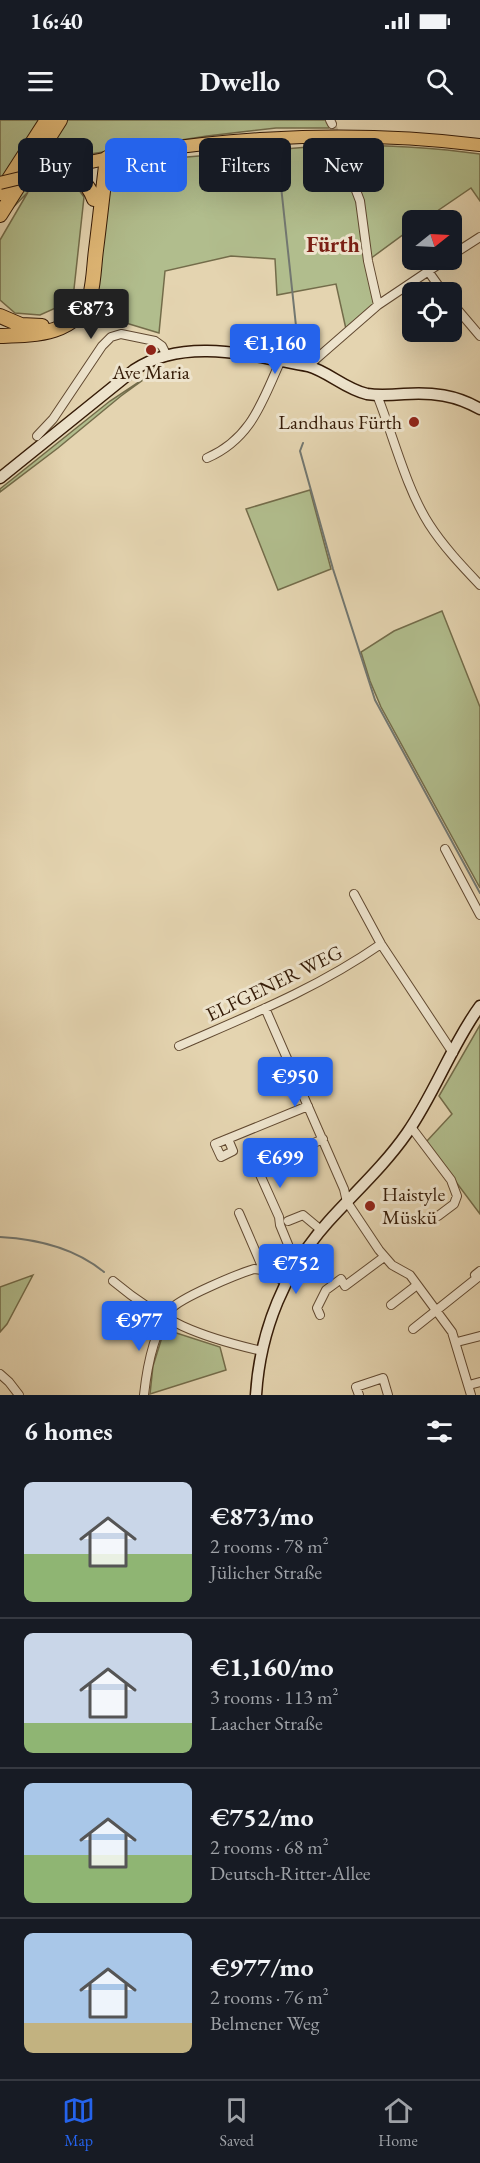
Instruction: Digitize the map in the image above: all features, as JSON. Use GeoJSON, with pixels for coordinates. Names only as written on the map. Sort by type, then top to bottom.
{"type":"FeatureCollection","features":[{"type":"Feature","properties":{"kind":"highway"},"geometry":{"type":"LineString","coordinates":[[14,171],[20,151],[39,120]]}},
{"type":"Feature","properties":{"kind":"highway"},"geometry":{"type":"LineString","coordinates":[[0,193],[46,120]]}},
{"type":"Feature","properties":{"kind":"highway"},"geometry":{"type":"LineString","coordinates":[[0,215],[60,120]]}},
{"type":"Feature","properties":{"kind":"highway"},"geometry":{"type":"LineString","coordinates":[[0,316],[14,324],[41,326],[57,321],[72,309],[84,288],[94,199],[102,159]]}},
{"type":"Feature","properties":{"kind":"highway"},"geometry":{"type":"LineString","coordinates":[[0,336],[30,335],[52,331],[72,321],[86,303],[93,280],[102,159]]}},
{"type":"Feature","properties":{"kind":"highway"},"geometry":{"type":"LineString","coordinates":[[92,192],[94,199]]}},
{"type":"Feature","properties":{"kind":"main road"},"geometry":{"type":"LineString","coordinates":[[93,161],[188,146],[299,138],[376,137],[480,145]]}},
{"type":"Feature","properties":{"kind":"main road"},"geometry":{"type":"LineString","coordinates":[[0,183],[18,179]]}},
{"type":"Feature","properties":{"kind":"street"},"geometry":{"type":"LineString","coordinates":[[356,192],[361,205],[369,266],[378,305]]}},
{"type":"Feature","properties":{"kind":"street"},"geometry":{"type":"LineString","coordinates":[[462,249],[480,237]]}},
{"type":"Feature","properties":{"kind":"street"},"geometry":{"type":"LineString","coordinates":[[308,366],[378,305],[428,271],[436,282]]}},
{"type":"Feature","properties":{"kind":"street"},"geometry":{"type":"LineString","coordinates":[[462,315],[480,336]]}},
{"type":"Feature","properties":{"kind":"street"},"geometry":{"type":"LineString","coordinates":[[37,436],[53,419],[102,345],[111,337],[121,334],[155,341],[162,346],[166,356]]}},
{"type":"Feature","properties":{"kind":"street"},"geometry":{"type":"LineString","coordinates":[[0,478],[134,370],[147,362],[188,351],[210,351],[308,366],[360,392],[377,395],[440,394],[462,400],[480,410]]}},
{"type":"Feature","properties":{"kind":"street"},"geometry":{"type":"LineString","coordinates":[[207,458],[227,448],[243,434],[266,394],[280,362]]}},
{"type":"Feature","properties":{"kind":"street"},"geometry":{"type":"LineString","coordinates":[[377,395],[424,516],[438,537],[480,585]]}},
{"type":"Feature","properties":{"kind":"street"},"geometry":{"type":"LineString","coordinates":[[445,849],[480,915]]}},
{"type":"Feature","properties":{"kind":"street"},"geometry":{"type":"LineString","coordinates":[[354,894],[381,944],[453,1053]]}},
{"type":"Feature","properties":{"kind":"street","name":"ELFGENER WEG"},"geometry":{"type":"LineString","coordinates":[[179,1046],[324,981],[381,944]]}},
{"type":"Feature","properties":{"kind":"street"},"geometry":{"type":"LineString","coordinates":[[256,1395],[262,1351],[274,1310],[296,1264],[321,1230],[384,1163],[411,1127],[480,1006]]}},
{"type":"Feature","properties":{"kind":"street"},"geometry":{"type":"LineString","coordinates":[[265,1008],[344,1189],[347,1202],[384,1257],[392,1265],[408,1274],[451,1330],[457,1342],[471,1395]]}},
{"type":"Feature","properties":{"kind":"street"},"geometry":{"type":"LineString","coordinates":[[228,1139],[308,1106]]}},
{"type":"Feature","properties":{"kind":"street"},"geometry":{"type":"LineString","coordinates":[[411,1127],[451,1180],[457,1196],[454,1204],[438,1216]]}},
{"type":"Feature","properties":{"kind":"street"},"geometry":{"type":"LineString","coordinates":[[296,1264],[257,1168],[322,1139]]}},
{"type":"Feature","properties":{"kind":"street"},"geometry":{"type":"LineString","coordinates":[[239,1213],[264,1271]]}},
{"type":"Feature","properties":{"kind":"street"},"geometry":{"type":"LineString","coordinates":[[288,1221],[303,1215],[321,1230]]}},
{"type":"Feature","properties":{"kind":"street"},"geometry":{"type":"LineString","coordinates":[[320,1315],[317,1308],[326,1290],[341,1279],[345,1286],[384,1257]]}},
{"type":"Feature","properties":{"kind":"street"},"geometry":{"type":"LineString","coordinates":[[144,1395],[151,1357],[165,1319],[172,1308],[184,1300],[249,1271],[258,1269],[286,1282]]}},
{"type":"Feature","properties":{"kind":"street"},"geometry":{"type":"LineString","coordinates":[[413,1329],[479,1277]]}},
{"type":"Feature","properties":{"kind":"street"},"geometry":{"type":"LineString","coordinates":[[113,1281],[138,1302],[165,1319],[207,1337],[262,1351]]}},
{"type":"Feature","properties":{"kind":"street"},"geometry":{"type":"LineString","coordinates":[[391,1305],[417,1285]]}},
{"type":"Feature","properties":{"kind":"street"},"geometry":{"type":"LineString","coordinates":[[457,1342],[480,1336]]}},
{"type":"Feature","properties":{"kind":"street"},"geometry":{"type":"LineString","coordinates":[[0,1374],[19,1395]]}},
{"type":"Feature","properties":{"kind":"street"},"geometry":{"type":"LineString","coordinates":[[359,1395],[356,1387],[383,1378],[388,1395]]}},
{"type":"Feature","properties":{"kind":"street"},"geometry":{"type":"LineString","coordinates":[[469,1385],[480,1382]]}},
{"type":"Feature","properties":{"kind":"green space"},"geometry":{"type":"Polygon","coordinates":[[[0,120],[327,120],[333,128],[276,128],[187,139],[105,138],[105,152],[93,154],[93,138],[18,138],[18,192],[28,192],[0,221],[0,120]]]}},
{"type":"Feature","properties":{"kind":"green space"},"geometry":{"type":"Polygon","coordinates":[[[384,146],[480,154],[480,201],[471,188],[439,210],[402,210],[402,235],[370,259],[360,192],[384,192],[384,146]]]}},
{"type":"Feature","properties":{"kind":"green space"},"geometry":{"type":"Polygon","coordinates":[[[303,147],[303,192],[353,192],[358,206],[374,305],[346,329],[336,284],[277,295],[275,259],[231,256],[165,271],[159,333],[89,309],[108,192],[187,192],[187,157],[199,156],[199,192],[291,192],[291,148],[303,147]]]}},
{"type":"Feature","properties":{"kind":"green space"},"geometry":{"type":"Polygon","coordinates":[[[28,192],[80,192],[84,197],[74,289],[58,307],[40,315],[15,313],[0,300],[0,240],[28,192]]]}},
{"type":"Feature","properties":{"kind":"green space"},"geometry":{"type":"Polygon","coordinates":[[[155,367],[157,377],[150,375],[121,396],[0,492],[0,489],[110,401],[145,378],[155,367]]]}},
{"type":"Feature","properties":{"kind":"green space"},"geometry":{"type":"Polygon","coordinates":[[[310,490],[331,569],[278,590],[246,509],[310,490]]]}},
{"type":"Feature","properties":{"kind":"green space"},"geometry":{"type":"Polygon","coordinates":[[[442,611],[480,707],[480,888],[381,707],[361,652],[394,631],[442,611]]]}},
{"type":"Feature","properties":{"kind":"green space"},"geometry":{"type":"Polygon","coordinates":[[[480,1025],[480,1214],[426,1142],[452,1114],[439,1096],[480,1025]]]}},
{"type":"Feature","properties":{"kind":"green space"},"geometry":{"type":"Polygon","coordinates":[[[33,1275],[7,1324],[0,1332],[0,1287],[33,1275]]]}},
{"type":"Feature","properties":{"kind":"green space"},"geometry":{"type":"Polygon","coordinates":[[[167,1330],[220,1347],[226,1370],[150,1394],[153,1366],[163,1334],[167,1330]]]}},
{"type":"Feature","properties":{"kind":"waterway"},"geometry":{"type":"LineString","coordinates":[[282,192],[299,354],[302,360]]}},
{"type":"Feature","properties":{"kind":"waterway"},"geometry":{"type":"LineString","coordinates":[[303,443],[300,451],[333,569],[375,700],[480,893]]}},
{"type":"Feature","properties":{"kind":"waterway"},"geometry":{"type":"LineString","coordinates":[[0,1237],[28,1240],[69,1251],[104,1272]]}},
{"type":"Feature","properties":{"kind":"tunnel"},"geometry":{"type":"LineString","coordinates":[[332,124],[337,138]]}},
{"type":"Feature","properties":{"kind":"place","name":"Ave Maria"},"geometry":{"type":"Point","coordinates":[151,350]}},
{"type":"Feature","properties":{"kind":"place","name":"Landhaus Fürth"},"geometry":{"type":"Point","coordinates":[414,422]}},
{"type":"Feature","properties":{"kind":"place","name":"Haistyle Müskü"},"geometry":{"type":"Point","coordinates":[370,1206]}},
{"type":"Feature","properties":{"kind":"district","name":"Fürth"},"geometry":{"type":"Point","coordinates":[333,244]}}]}
